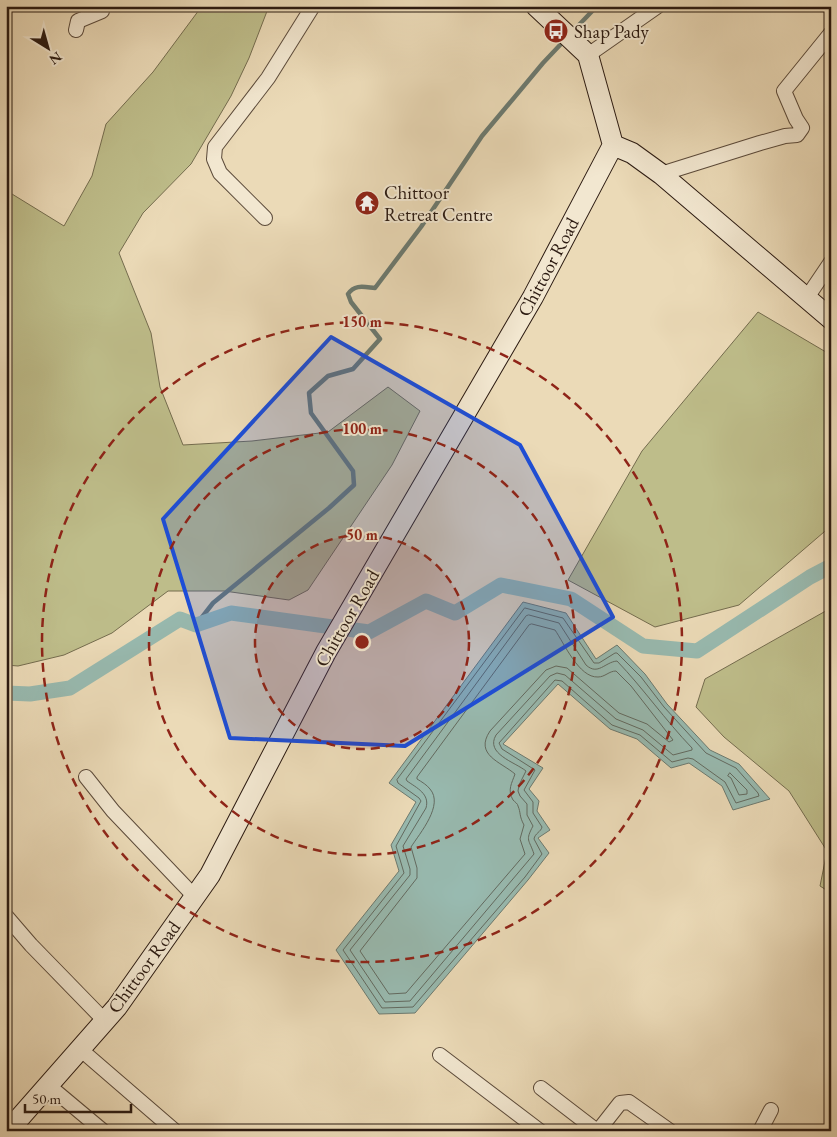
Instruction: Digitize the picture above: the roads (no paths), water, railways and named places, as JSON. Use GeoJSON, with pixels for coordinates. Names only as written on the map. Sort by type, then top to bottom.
{"type":"FeatureCollection","features":[{"type":"Feature","properties":{"kind":"main road"},"geometry":{"type":"LineString","coordinates":[[536,6],[588,55],[613,145],[632,153],[661,174],[831,319]]}},
{"type":"Feature","properties":{"kind":"main road","name":"Chittoor Road"},"geometry":{"type":"LineString","coordinates":[[8,1131],[117,1007],[210,875],[326,652],[533,296],[613,145]]}},
{"type":"Feature","properties":{"kind":"street"},"geometry":{"type":"LineString","coordinates":[[76,30],[78,21],[102,10],[103,6]]}},
{"type":"Feature","properties":{"kind":"street"},"geometry":{"type":"LineString","coordinates":[[265,218],[220,173],[214,159],[215,147],[268,78],[313,6]]}},
{"type":"Feature","properties":{"kind":"street"},"geometry":{"type":"LineString","coordinates":[[588,55],[658,6]]}},
{"type":"Feature","properties":{"kind":"street"},"geometry":{"type":"LineString","coordinates":[[661,174],[768,140],[797,135],[802,128],[784,91],[831,33]]}},
{"type":"Feature","properties":{"kind":"street"},"geometry":{"type":"LineString","coordinates":[[806,299],[831,262]]}},
{"type":"Feature","properties":{"kind":"street"},"geometry":{"type":"LineString","coordinates":[[86,777],[113,811],[195,897]]}},
{"type":"Feature","properties":{"kind":"street"},"geometry":{"type":"LineString","coordinates":[[6,916],[31,945],[105,1021]]}},
{"type":"Feature","properties":{"kind":"street"},"geometry":{"type":"LineString","coordinates":[[80,1049],[174,1131]]}},
{"type":"Feature","properties":{"kind":"street"},"geometry":{"type":"LineString","coordinates":[[440,1055],[540,1131]]}},
{"type":"Feature","properties":{"kind":"street"},"geometry":{"type":"LineString","coordinates":[[48,1085],[103,1131]]}},
{"type":"Feature","properties":{"kind":"street"},"geometry":{"type":"LineString","coordinates":[[540,1088],[597,1131],[620,1103],[629,1102],[670,1131]]}},
{"type":"Feature","properties":{"kind":"street"},"geometry":{"type":"LineString","coordinates":[[760,1131],[771,1110]]}},
{"type":"Feature","properties":{"kind":"water"},"geometry":{"type":"Polygon","coordinates":[[[523,602],[566,613],[596,659],[617,645],[645,674],[667,704],[710,750],[739,764],[770,799],[733,810],[722,786],[689,763],[671,768],[637,739],[610,729],[558,684],[503,744],[543,768],[529,789],[539,801],[537,811],[550,830],[538,838],[549,853],[415,1013],[379,1014],[336,950],[399,871],[391,845],[416,802],[389,783],[523,602]]]}},
{"type":"Feature","properties":{"kind":"waterway"},"geometry":{"type":"LineString","coordinates":[[577,27],[597,6]]}},
{"type":"Feature","properties":{"kind":"waterway"},"geometry":{"type":"LineString","coordinates":[[196,625],[213,603],[329,508],[354,485],[353,471],[311,413],[309,393],[328,376],[353,369],[380,339],[351,302],[348,294],[357,287],[375,288],[421,227],[482,136],[560,45]]}},
{"type":"Feature","properties":{"kind":"waterway"},"geometry":{"type":"LineString","coordinates":[[6,693],[30,694],[70,688],[180,619],[196,625],[231,613],[369,632],[426,601],[455,613],[501,585],[571,599],[643,646],[697,651],[810,577],[831,566]]}},
{"type":"Feature","properties":{"kind":"place","name":"Shap Pady"},"geometry":{"type":"Point","coordinates":[556,31]}},
{"type":"Feature","properties":{"kind":"place","name":"Chittoor Retreat Centre"},"geometry":{"type":"Point","coordinates":[367,203]}}]}
